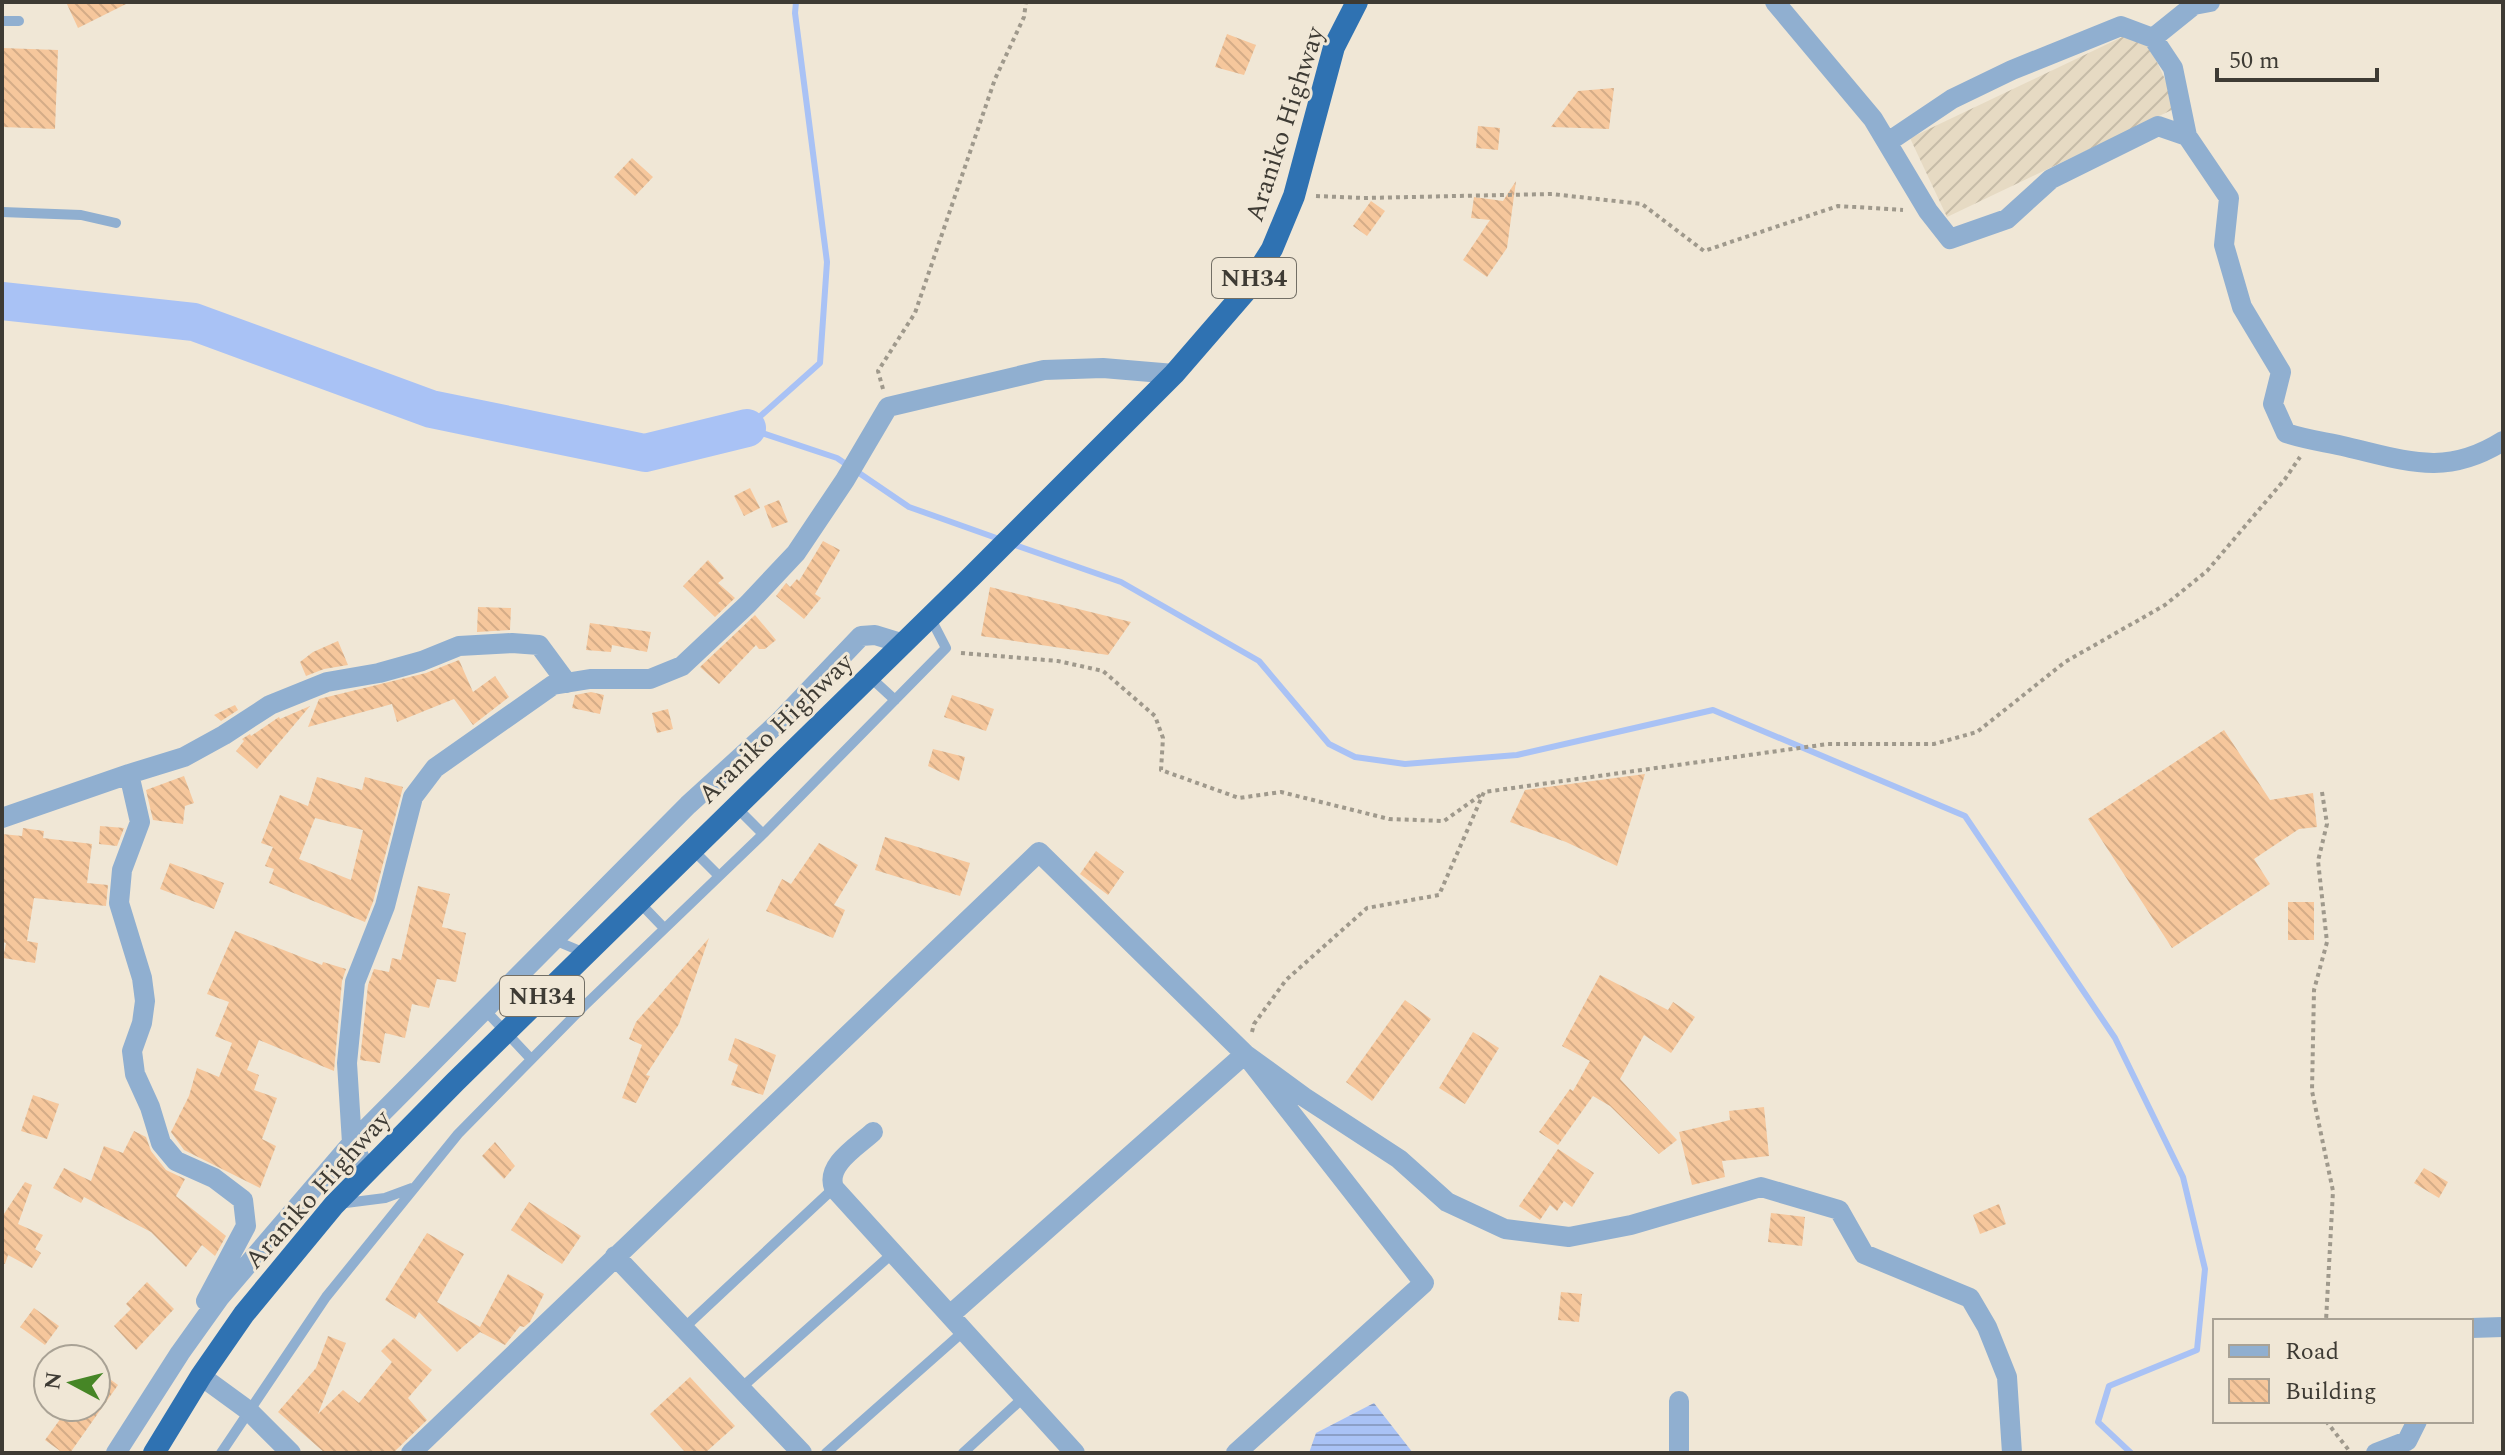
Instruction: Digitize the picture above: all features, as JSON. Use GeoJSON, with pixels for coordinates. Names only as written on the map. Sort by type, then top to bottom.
{"type":"FeatureCollection","features":[{"type":"Feature","properties":{"kind":"highway","name":"Araniko Highway"},"geometry":{"type":"LineString","coordinates":[[154,1453],[244,1314],[366,1170],[971,577],[1174,374],[1245,292],[1272,249],[1294,196],[1334,47],[1357,2]]}},
{"type":"Feature","properties":{"kind":"street"},"geometry":{"type":"LineString","coordinates":[[1775,2],[1863,107],[1888,142],[1928,211],[1950,239],[2007,219],[2051,179],[2158,126],[2187,136]]}},
{"type":"Feature","properties":{"kind":"street"},"geometry":{"type":"LineString","coordinates":[[2153,38],[2194,5],[2210,2]]}},
{"type":"Feature","properties":{"kind":"street"},"geometry":{"type":"LineString","coordinates":[[1888,142],[1952,99],[2012,70],[2121,26],[2153,38],[2173,68],[2187,136],[2229,198],[2224,245],[2242,307],[2281,372],[2273,404],[2286,433],[2310,442],[2328,442],[2423,465],[2478,457],[2503,441]]}},
{"type":"Feature","properties":{"kind":"street"},"geometry":{"type":"LineString","coordinates":[[366,1170],[352,1143],[347,1063],[355,982],[385,906],[413,797],[435,768],[553,685],[590,679],[650,679],[682,666],[748,604],[796,553],[845,480],[888,407],[1044,370],[1103,368],[1174,374]]}},
{"type":"Feature","properties":{"kind":"street"},"geometry":{"type":"LineString","coordinates":[[119,1452],[180,1353],[220,1297],[352,1143],[688,805],[779,722],[861,636],[875,635],[901,643]]}},
{"type":"Feature","properties":{"kind":"street"},"geometry":{"type":"LineString","coordinates":[[2,818],[184,757],[270,705],[327,682],[394,669],[459,646],[539,645],[567,683]]}},
{"type":"Feature","properties":{"kind":"street"},"geometry":{"type":"LineString","coordinates":[[129,774],[140,822],[122,870],[119,903],[142,978],[145,1001],[142,1023],[132,1051],[135,1074],[150,1107],[161,1143],[176,1161],[214,1178],[243,1200],[246,1226],[180,1353]]}},
{"type":"Feature","properties":{"kind":"street"},"geometry":{"type":"LineString","coordinates":[[411,1453],[1039,852],[1245,1054],[1424,1283],[1236,1453]]}},
{"type":"Feature","properties":{"kind":"street"},"geometry":{"type":"LineString","coordinates":[[957,1323],[1245,1054]]}},
{"type":"Feature","properties":{"kind":"street"},"geometry":{"type":"LineString","coordinates":[[1245,1054],[1399,1159],[1447,1202],[1505,1229],[1569,1237],[1631,1225],[1761,1187],[1839,1210],[1864,1254],[1970,1298],[1987,1327],[2007,1377],[2012,1453]]}},
{"type":"Feature","properties":{"kind":"street"},"geometry":{"type":"LineString","coordinates":[[873,1132],[833,1170],[831,1179],[834,1188],[1075,1453]]}},
{"type":"Feature","properties":{"kind":"street"},"geometry":{"type":"LineString","coordinates":[[615,1256],[802,1453]]}},
{"type":"Feature","properties":{"kind":"street"},"geometry":{"type":"LineString","coordinates":[[2473,1328],[2503,1327]]}},
{"type":"Feature","properties":{"kind":"street"},"geometry":{"type":"LineString","coordinates":[[201,1376],[249,1411],[291,1453]]}},
{"type":"Feature","properties":{"kind":"street"},"geometry":{"type":"LineString","coordinates":[[1679,1401],[1679,1453]]}},
{"type":"Feature","properties":{"kind":"street"},"geometry":{"type":"LineString","coordinates":[[2376,1453],[2407,1441],[2416,1423]]}},
{"type":"Feature","properties":{"kind":"lane"},"geometry":{"type":"LineString","coordinates":[[2,21],[19,21]]}},
{"type":"Feature","properties":{"kind":"lane"},"geometry":{"type":"LineString","coordinates":[[2,212],[81,215],[116,223]]}},
{"type":"Feature","properties":{"kind":"lane"},"geometry":{"type":"LineString","coordinates":[[221,1453],[326,1297],[458,1134],[583,1007],[763,834],[946,648],[930,616]]}},
{"type":"Feature","properties":{"kind":"lane"},"geometry":{"type":"LineString","coordinates":[[869,676],[895,700]]}},
{"type":"Feature","properties":{"kind":"lane"},"geometry":{"type":"LineString","coordinates":[[735,806],[763,834]]}},
{"type":"Feature","properties":{"kind":"lane"},"geometry":{"type":"LineString","coordinates":[[692,849],[719,876]]}},
{"type":"Feature","properties":{"kind":"lane"},"geometry":{"type":"LineString","coordinates":[[638,901],[664,928]]}},
{"type":"Feature","properties":{"kind":"lane"},"geometry":{"type":"LineString","coordinates":[[553,939],[585,953]]}},
{"type":"Feature","properties":{"kind":"lane"},"geometry":{"type":"LineString","coordinates":[[557,982],[583,1007]]}},
{"type":"Feature","properties":{"kind":"lane"},"geometry":{"type":"LineString","coordinates":[[484,1009],[531,1059]]}},
{"type":"Feature","properties":{"kind":"lane"},"geometry":{"type":"LineString","coordinates":[[334,1205],[385,1198],[414,1187]]}},
{"type":"Feature","properties":{"kind":"lane"},"geometry":{"type":"LineString","coordinates":[[684,1328],[834,1188]]}},
{"type":"Feature","properties":{"kind":"lane"},"geometry":{"type":"LineString","coordinates":[[741,1388],[893,1253]]}},
{"type":"Feature","properties":{"kind":"lane"},"geometry":{"type":"LineString","coordinates":[[826,1453],[957,1323]]}},
{"type":"Feature","properties":{"kind":"lane"},"geometry":{"type":"LineString","coordinates":[[963,1453],[1024,1397]]}},
{"type":"Feature","properties":{"kind":"path"},"geometry":{"type":"LineString","coordinates":[[888,407],[878,371],[915,313],[995,79],[1024,17],[1026,2]]}},
{"type":"Feature","properties":{"kind":"path"},"geometry":{"type":"LineString","coordinates":[[1294,196],[1363,198],[1552,194],[1642,204],[1704,251],[1838,206],[1928,211]]}},
{"type":"Feature","properties":{"kind":"path"},"geometry":{"type":"LineString","coordinates":[[946,648],[968,655],[1058,661],[1103,671],[1155,716],[1163,738],[1161,770],[1239,798],[1281,792],[1389,819],[1444,821],[1484,792],[1828,744],[1934,744],[1977,732],[2065,662],[2165,605],[2207,571],[2285,479],[2310,442]]}},
{"type":"Feature","properties":{"kind":"path"},"geometry":{"type":"LineString","coordinates":[[1245,1054],[1254,1024],[1286,980],[1367,908],[1439,895],[1484,792]]}},
{"type":"Feature","properties":{"kind":"path"},"geometry":{"type":"LineString","coordinates":[[2322,792],[2327,824],[2318,861],[2327,942],[2314,990],[2312,1091],[2333,1191],[2326,1319]]}},
{"type":"Feature","properties":{"kind":"path"},"geometry":{"type":"LineString","coordinates":[[2328,1423],[2351,1453]]}},
{"type":"Feature","properties":{"kind":"shaded area"},"geometry":{"type":"Polygon","coordinates":[[[2141,28],[2178,107],[1947,217],[1910,138],[2141,28]]]}},
{"type":"Feature","properties":{"kind":"water"},"geometry":{"type":"Polygon","coordinates":[[[1374,1403],[1413,1453],[1309,1453],[1316,1433],[1374,1403]]]}},
{"type":"Feature","properties":{"kind":"building"},"geometry":{"type":"Polygon","coordinates":[[[66,2],[130,2],[78,28],[66,2]]]}},
{"type":"Feature","properties":{"kind":"building"},"geometry":{"type":"Polygon","coordinates":[[[1227,34],[1256,45],[1244,75],[1215,67],[1227,34]]]}},
{"type":"Feature","properties":{"kind":"building"},"geometry":{"type":"Polygon","coordinates":[[[2,48],[58,50],[55,129],[2,127],[2,48]]]}},
{"type":"Feature","properties":{"kind":"building"},"geometry":{"type":"Polygon","coordinates":[[[1614,88],[1609,129],[1551,127],[1578,91],[1614,88]]]}},
{"type":"Feature","properties":{"kind":"building"},"geometry":{"type":"Polygon","coordinates":[[[1478,126],[1500,128],[1498,150],[1476,148],[1478,126]]]}},
{"type":"Feature","properties":{"kind":"building"},"geometry":{"type":"Polygon","coordinates":[[[632,158],[653,177],[635,196],[614,177],[632,158]]]}},
{"type":"Feature","properties":{"kind":"building"},"geometry":{"type":"Polygon","coordinates":[[[1516,181],[1507,248],[1487,277],[1463,260],[1490,220],[1471,218],[1474,197],[1503,201],[1516,181]]]}},
{"type":"Feature","properties":{"kind":"building"},"geometry":{"type":"Polygon","coordinates":[[[1371,201],[1385,211],[1367,236],[1353,226],[1371,201]]]}},
{"type":"Feature","properties":{"kind":"building"},"geometry":{"type":"Polygon","coordinates":[[[750,488],[760,508],[744,516],[734,496],[750,488]]]}},
{"type":"Feature","properties":{"kind":"building"},"geometry":{"type":"Polygon","coordinates":[[[779,500],[788,522],[772,528],[764,506],[779,500]]]}},
{"type":"Feature","properties":{"kind":"building"},"geometry":{"type":"Polygon","coordinates":[[[823,541],[840,550],[815,594],[821,598],[804,619],[776,596],[786,583],[790,587],[797,579],[799,581],[823,541]]]}},
{"type":"Feature","properties":{"kind":"building"},"geometry":{"type":"Polygon","coordinates":[[[708,560],[724,578],[718,583],[735,598],[715,617],[683,586],[708,560]]]}},
{"type":"Feature","properties":{"kind":"building"},"geometry":{"type":"Polygon","coordinates":[[[990,587],[1131,622],[1108,655],[981,636],[990,587]]]}},
{"type":"Feature","properties":{"kind":"building"},"geometry":{"type":"Polygon","coordinates":[[[478,607],[511,608],[510,630],[477,632],[478,607]]]}},
{"type":"Feature","properties":{"kind":"building"},"geometry":{"type":"Polygon","coordinates":[[[755,615],[776,640],[765,649],[759,649],[756,645],[719,684],[700,667],[755,615]]]}},
{"type":"Feature","properties":{"kind":"building"},"geometry":{"type":"Polygon","coordinates":[[[590,623],[651,632],[647,652],[612,645],[611,652],[586,650],[590,623]]]}},
{"type":"Feature","properties":{"kind":"building"},"geometry":{"type":"Polygon","coordinates":[[[338,641],[348,665],[306,676],[300,662],[313,652],[338,641]]]}},
{"type":"Feature","properties":{"kind":"building"},"geometry":{"type":"Polygon","coordinates":[[[459,660],[473,692],[495,676],[509,697],[473,725],[454,699],[397,722],[392,704],[308,727],[319,699],[426,673],[459,660]]]}},
{"type":"Feature","properties":{"kind":"building"},"geometry":{"type":"Polygon","coordinates":[[[591,692],[604,695],[600,714],[572,708],[575,695],[591,692]]]}},
{"type":"Feature","properties":{"kind":"building"},"geometry":{"type":"Polygon","coordinates":[[[952,695],[994,709],[986,731],[944,717],[952,695]]]}},
{"type":"Feature","properties":{"kind":"building"},"geometry":{"type":"Polygon","coordinates":[[[235,705],[238,710],[221,721],[214,715],[235,705]]]}},
{"type":"Feature","properties":{"kind":"building"},"geometry":{"type":"Polygon","coordinates":[[[310,706],[257,769],[236,751],[244,741],[242,739],[250,734],[279,717],[310,706]]]}},
{"type":"Feature","properties":{"kind":"building"},"geometry":{"type":"Polygon","coordinates":[[[668,709],[673,729],[657,733],[652,713],[668,709]]]}},
{"type":"Feature","properties":{"kind":"building"},"geometry":{"type":"Polygon","coordinates":[[[2224,730],[2270,800],[2313,793],[2317,827],[2299,829],[2254,859],[2270,884],[2172,948],[2088,819],[2224,730]]]}},
{"type":"Feature","properties":{"kind":"building"},"geometry":{"type":"Polygon","coordinates":[[[933,749],[965,757],[959,781],[928,766],[933,749]]]}},
{"type":"Feature","properties":{"kind":"building"},"geometry":{"type":"Polygon","coordinates":[[[1645,774],[1617,866],[1566,842],[1510,822],[1525,790],[1645,774]]]}},
{"type":"Feature","properties":{"kind":"building"},"geometry":{"type":"Polygon","coordinates":[[[184,776],[194,803],[185,806],[183,824],[153,820],[146,790],[184,776]]]}},
{"type":"Feature","properties":{"kind":"building"},"geometry":{"type":"Polygon","coordinates":[[[317,777],[362,790],[365,777],[403,787],[365,922],[269,883],[274,869],[265,866],[273,847],[261,843],[280,795],[308,806],[317,777]],[[315,818],[299,859],[351,880],[363,830],[315,818]]]}},
{"type":"Feature","properties":{"kind":"building"},"geometry":{"type":"Polygon","coordinates":[[[100,826],[124,828],[117,846],[99,844],[100,826]]]}},
{"type":"Feature","properties":{"kind":"building"},"geometry":{"type":"Polygon","coordinates":[[[23,828],[44,831],[43,838],[92,844],[87,883],[108,885],[106,906],[34,898],[27,941],[38,943],[35,963],[3,958],[6,943],[2,942],[2,834],[22,836],[23,828]]]}},
{"type":"Feature","properties":{"kind":"building"},"geometry":{"type":"Polygon","coordinates":[[[885,837],[970,863],[960,896],[875,870],[885,837]]]}},
{"type":"Feature","properties":{"kind":"building"},"geometry":{"type":"Polygon","coordinates":[[[819,843],[858,865],[834,905],[845,910],[833,938],[766,911],[782,879],[791,884],[819,843]]]}},
{"type":"Feature","properties":{"kind":"building"},"geometry":{"type":"Polygon","coordinates":[[[1096,851],[1124,872],[1108,895],[1080,874],[1096,851]]]}},
{"type":"Feature","properties":{"kind":"building"},"geometry":{"type":"Polygon","coordinates":[[[170,863],[224,883],[214,909],[160,889],[170,863]]]}},
{"type":"Feature","properties":{"kind":"building"},"geometry":{"type":"Polygon","coordinates":[[[418,886],[450,894],[442,927],[466,933],[456,982],[437,979],[429,1008],[412,1004],[405,1038],[385,1033],[380,1063],[360,1060],[368,985],[374,969],[389,972],[392,958],[401,960],[418,886]]]}},
{"type":"Feature","properties":{"kind":"building"},"geometry":{"type":"Polygon","coordinates":[[[2288,902],[2314,902],[2314,940],[2288,940],[2288,902]]]}},
{"type":"Feature","properties":{"kind":"building"},"geometry":{"type":"Polygon","coordinates":[[[235,931],[322,965],[323,962],[346,969],[342,981],[334,1071],[259,1040],[247,1070],[259,1075],[254,1090],[277,1098],[262,1139],[276,1146],[260,1188],[184,1150],[171,1132],[189,1096],[197,1068],[219,1077],[232,1043],[215,1036],[229,1002],[207,994],[235,931]]]}},
{"type":"Feature","properties":{"kind":"building"},"geometry":{"type":"Polygon","coordinates":[[[709,938],[679,1024],[646,1075],[650,1076],[636,1103],[622,1098],[642,1045],[629,1039],[636,1022],[709,938]]]}},
{"type":"Feature","properties":{"kind":"building"},"geometry":{"type":"Polygon","coordinates":[[[1600,975],[1668,1010],[1673,1002],[1695,1017],[1671,1053],[1644,1035],[1620,1079],[1677,1140],[1659,1154],[1610,1106],[1593,1096],[1558,1145],[1539,1132],[1570,1089],[1573,1091],[1590,1061],[1562,1046],[1600,975]]]}},
{"type":"Feature","properties":{"kind":"building"},"geometry":{"type":"Polygon","coordinates":[[[1405,1000],[1431,1019],[1372,1101],[1346,1082],[1405,1000]]]}},
{"type":"Feature","properties":{"kind":"building"},"geometry":{"type":"Polygon","coordinates":[[[1473,1032],[1499,1048],[1465,1104],[1439,1088],[1473,1032]]]}},
{"type":"Feature","properties":{"kind":"building"},"geometry":{"type":"Polygon","coordinates":[[[735,1038],[776,1055],[763,1095],[731,1085],[738,1065],[728,1060],[735,1038]]]}},
{"type":"Feature","properties":{"kind":"building"},"geometry":{"type":"Polygon","coordinates":[[[33,1095],[59,1104],[47,1139],[21,1131],[33,1095]]]}},
{"type":"Feature","properties":{"kind":"building"},"geometry":{"type":"Polygon","coordinates":[[[1764,1107],[1769,1156],[1722,1161],[1725,1177],[1692,1185],[1679,1132],[1730,1120],[1729,1111],[1764,1107]]]}},
{"type":"Feature","properties":{"kind":"building"},"geometry":{"type":"Polygon","coordinates":[[[134,1131],[146,1137],[151,1151],[166,1170],[185,1179],[176,1196],[226,1236],[215,1256],[202,1245],[186,1267],[151,1232],[84,1197],[81,1203],[53,1188],[64,1168],[91,1181],[104,1146],[123,1153],[134,1131]]]}},
{"type":"Feature","properties":{"kind":"building"},"geometry":{"type":"Polygon","coordinates":[[[495,1142],[515,1166],[504,1179],[482,1156],[495,1142]]]}},
{"type":"Feature","properties":{"kind":"building"},"geometry":{"type":"Polygon","coordinates":[[[1558,1149],[1594,1173],[1572,1207],[1564,1201],[1557,1211],[1550,1205],[1540,1220],[1519,1206],[1558,1149]]]}},
{"type":"Feature","properties":{"kind":"building"},"geometry":{"type":"Polygon","coordinates":[[[2424,1168],[2448,1182],[2439,1198],[2414,1183],[2424,1168]]]}},
{"type":"Feature","properties":{"kind":"building"},"geometry":{"type":"Polygon","coordinates":[[[25,1182],[32,1185],[18,1224],[43,1235],[35,1249],[41,1253],[32,1268],[8,1255],[5,1264],[2,1263],[2,1217],[25,1182]]]}},
{"type":"Feature","properties":{"kind":"building"},"geometry":{"type":"Polygon","coordinates":[[[529,1202],[581,1236],[562,1264],[511,1230],[529,1202]]]}},
{"type":"Feature","properties":{"kind":"building"},"geometry":{"type":"Polygon","coordinates":[[[1999,1204],[2006,1224],[1980,1234],[1973,1215],[1999,1204]]]}},
{"type":"Feature","properties":{"kind":"building"},"geometry":{"type":"Polygon","coordinates":[[[1771,1213],[1805,1217],[1802,1246],[1768,1242],[1771,1213]]]}},
{"type":"Feature","properties":{"kind":"building"},"geometry":{"type":"Polygon","coordinates":[[[427,1233],[464,1254],[437,1302],[480,1327],[508,1274],[544,1294],[530,1322],[524,1327],[520,1326],[505,1345],[480,1332],[457,1352],[419,1312],[415,1319],[385,1300],[427,1233]]]}},
{"type":"Feature","properties":{"kind":"building"},"geometry":{"type":"Polygon","coordinates":[[[147,1282],[174,1309],[136,1350],[114,1326],[131,1309],[126,1304],[147,1282]]]}},
{"type":"Feature","properties":{"kind":"building"},"geometry":{"type":"Polygon","coordinates":[[[1561,1292],[1582,1294],[1579,1322],[1558,1320],[1561,1292]]]}},
{"type":"Feature","properties":{"kind":"building"},"geometry":{"type":"Polygon","coordinates":[[[34,1308],[59,1326],[46,1343],[20,1327],[34,1308]]]}},
{"type":"Feature","properties":{"kind":"building"},"geometry":{"type":"Polygon","coordinates":[[[328,1336],[346,1343],[318,1414],[343,1390],[359,1403],[392,1362],[381,1351],[394,1338],[432,1370],[408,1398],[427,1420],[393,1453],[325,1453],[278,1412],[316,1368],[328,1336]]]}},
{"type":"Feature","properties":{"kind":"building"},"geometry":{"type":"Polygon","coordinates":[[[690,1377],[735,1426],[705,1453],[686,1453],[650,1414],[690,1377]]]}},
{"type":"Feature","properties":{"kind":"building"},"geometry":{"type":"Polygon","coordinates":[[[57,1423],[91,1423],[70,1453],[63,1453],[45,1440],[57,1423]]]}},
{"type":"Feature","properties":{"kind":"waterway"},"geometry":{"type":"LineString","coordinates":[[747,428],[820,363],[827,262],[796,2]]}},
{"type":"Feature","properties":{"kind":"waterway"},"geometry":{"type":"LineString","coordinates":[[2,301],[194,322],[431,409],[645,453],[747,428]]}},
{"type":"Feature","properties":{"kind":"waterway"},"geometry":{"type":"LineString","coordinates":[[747,428],[837,458],[909,507],[1002,540]]}},
{"type":"Feature","properties":{"kind":"waterway"},"geometry":{"type":"LineString","coordinates":[[1012,544],[1121,582],[1259,661],[1329,744],[1355,757],[1405,764],[1517,755],[1713,710],[1965,816],[2115,1038],[2183,1177],[2205,1269],[2197,1350],[2109,1386],[2098,1422],[2131,1453]]}}]}
